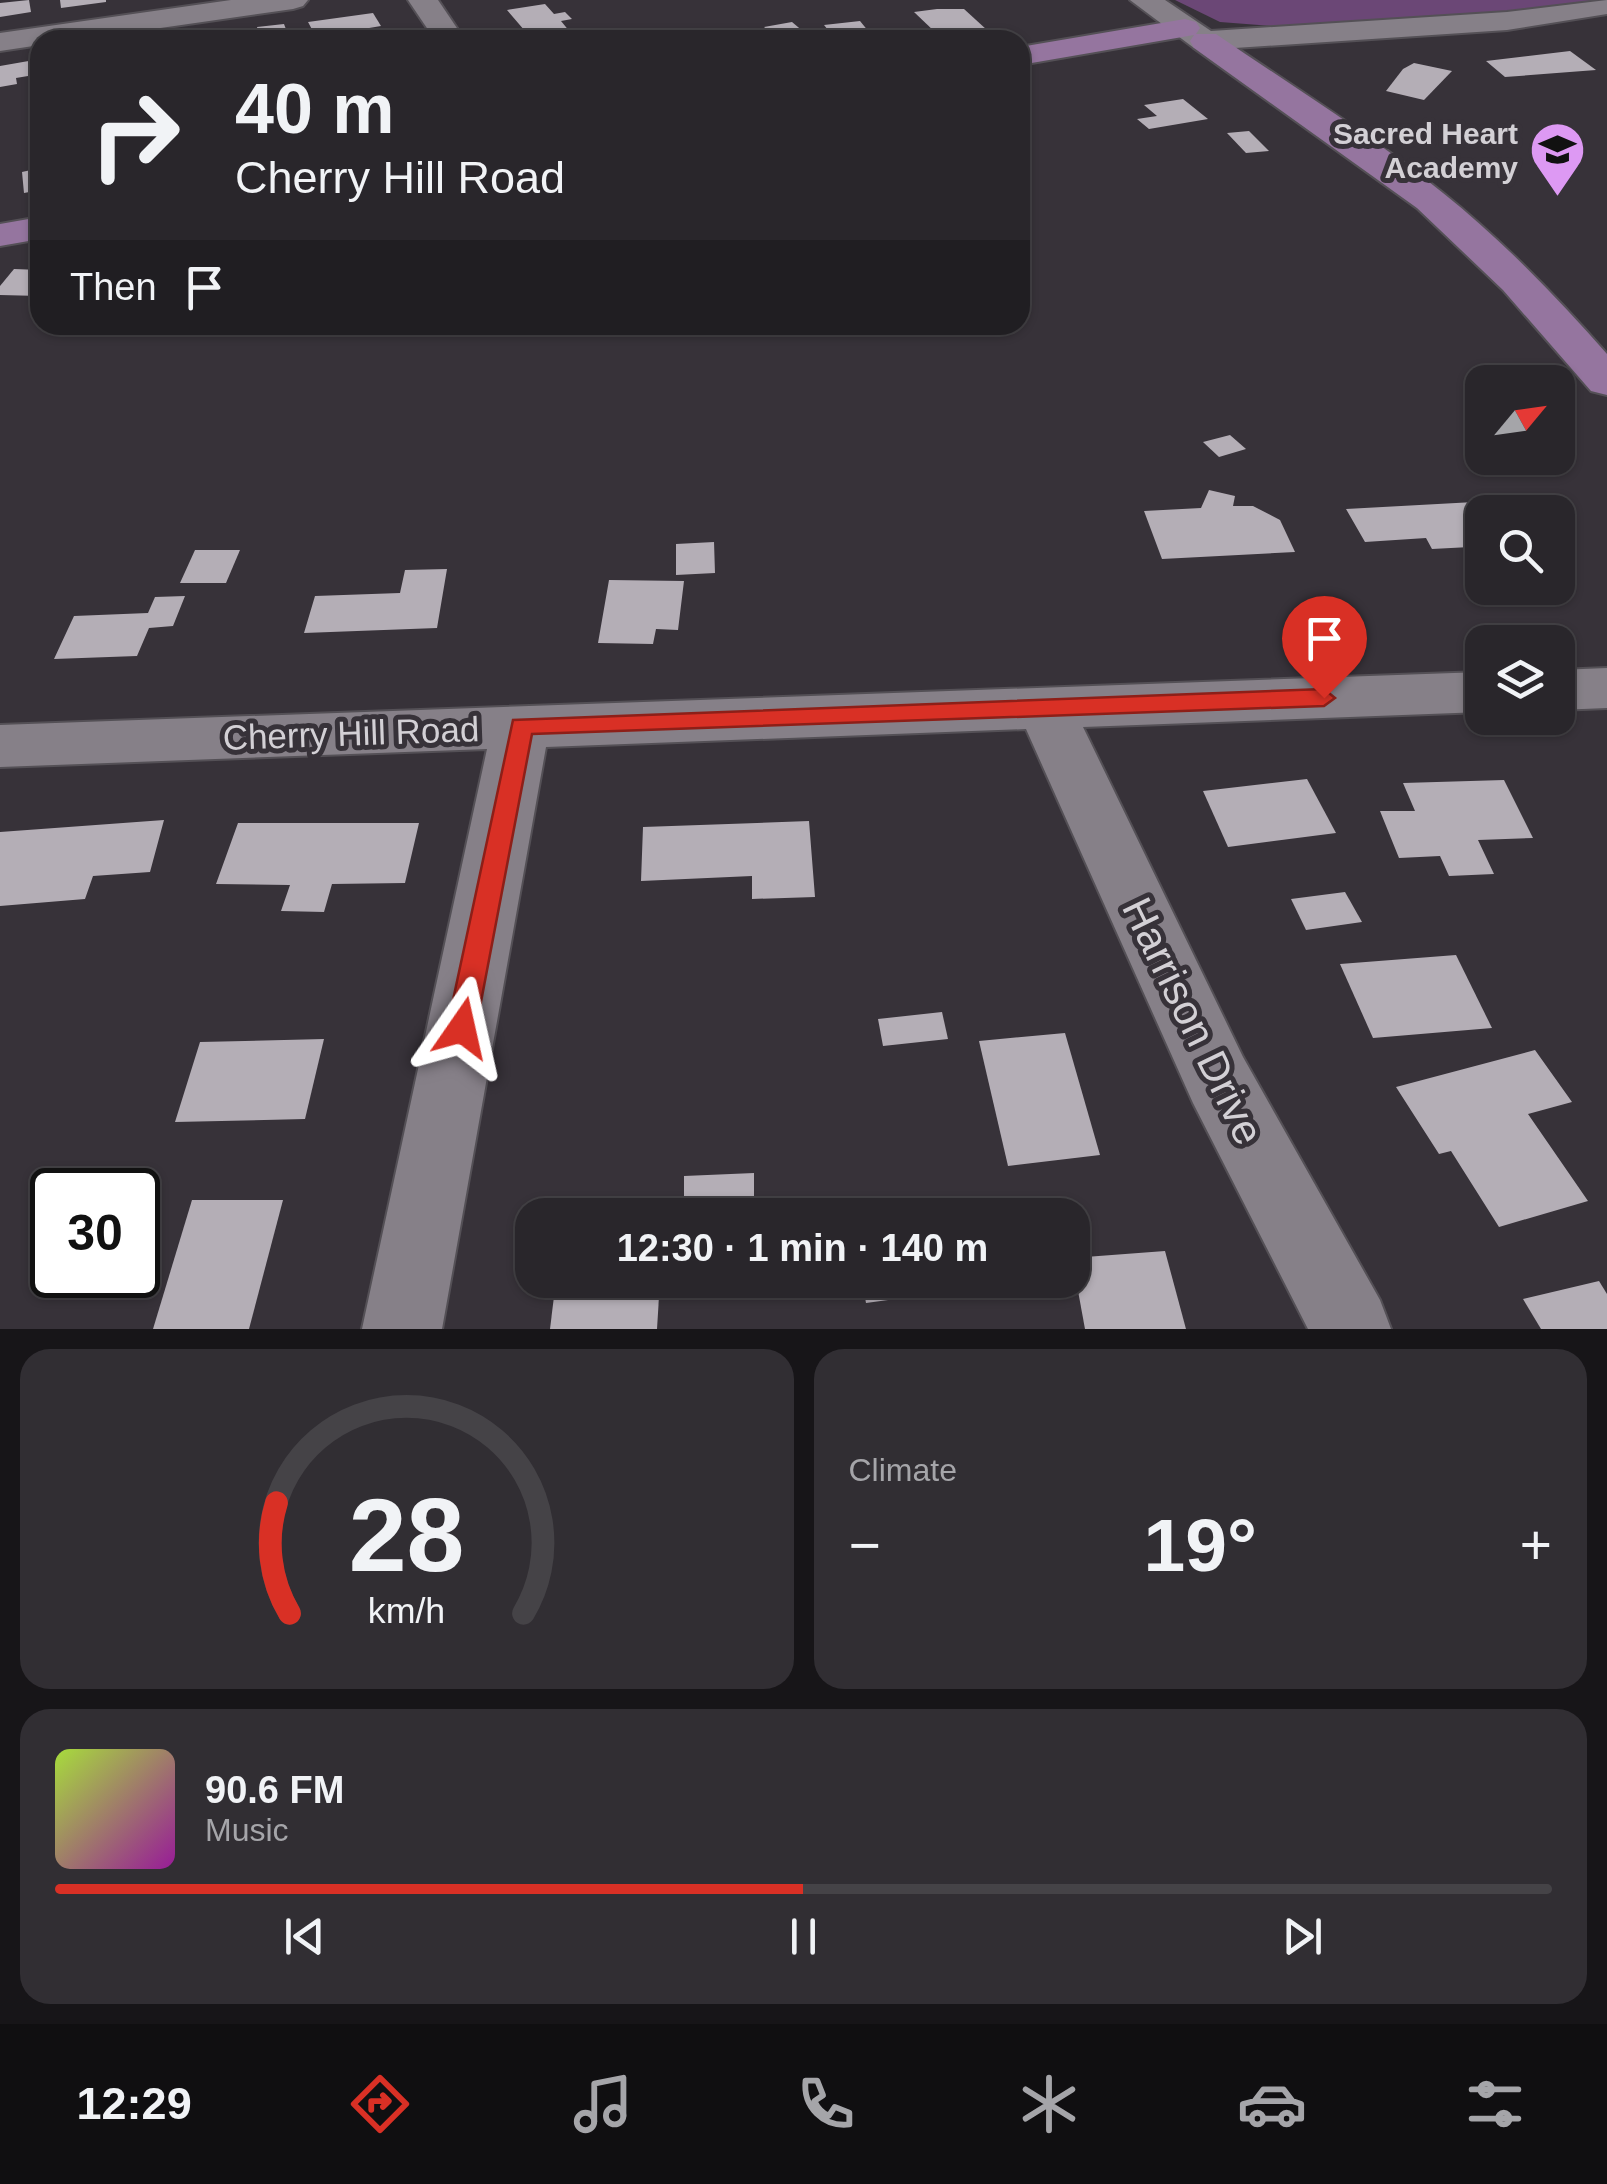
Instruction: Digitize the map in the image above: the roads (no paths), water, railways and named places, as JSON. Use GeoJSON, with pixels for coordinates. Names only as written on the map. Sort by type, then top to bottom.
{"type":"FeatureCollection","features":[{"type":"Feature","properties":{"kind":"main road"},"geometry":{"type":"LineString","coordinates":[[1030,55],[1195,34],[1368,154],[1458,224],[1560,324],[1607,382]]}},
{"type":"Feature","properties":{"kind":"main road"},"geometry":{"type":"LineString","coordinates":[[0,235],[30,230]]}},
{"type":"Feature","properties":{"kind":"street"},"geometry":{"type":"LineString","coordinates":[[84,30],[294,0]]}},
{"type":"Feature","properties":{"kind":"street"},"geometry":{"type":"LineString","coordinates":[[424,0],[444,30]]}},
{"type":"Feature","properties":{"kind":"street"},"geometry":{"type":"LineString","coordinates":[[1145,0],[1195,34],[1507,21],[1607,5]]}},
{"type":"Feature","properties":{"kind":"street"},"geometry":{"type":"LineString","coordinates":[[0,42],[30,38]]}},
{"type":"Feature","properties":{"kind":"street"},"geometry":{"type":"LineString","coordinates":[[1575,689],[1607,688]]}},
{"type":"Feature","properties":{"kind":"street","name":"Cherry Hill Road"},"geometry":{"type":"LineString","coordinates":[[0,746],[1465,693]]}},
{"type":"Feature","properties":{"kind":"street","name":"Harrison Drive"},"geometry":{"type":"LineString","coordinates":[[1045,707],[1218,1080],[1351,1329]]}},
{"type":"Feature","properties":{"kind":"street"},"geometry":{"type":"LineString","coordinates":[[402,1329],[521,726]]}},
{"type":"Feature","properties":{"kind":"place","name":"Sacred Heart Academy"},"geometry":{"type":"Point","coordinates":[1557,199]}}]}
